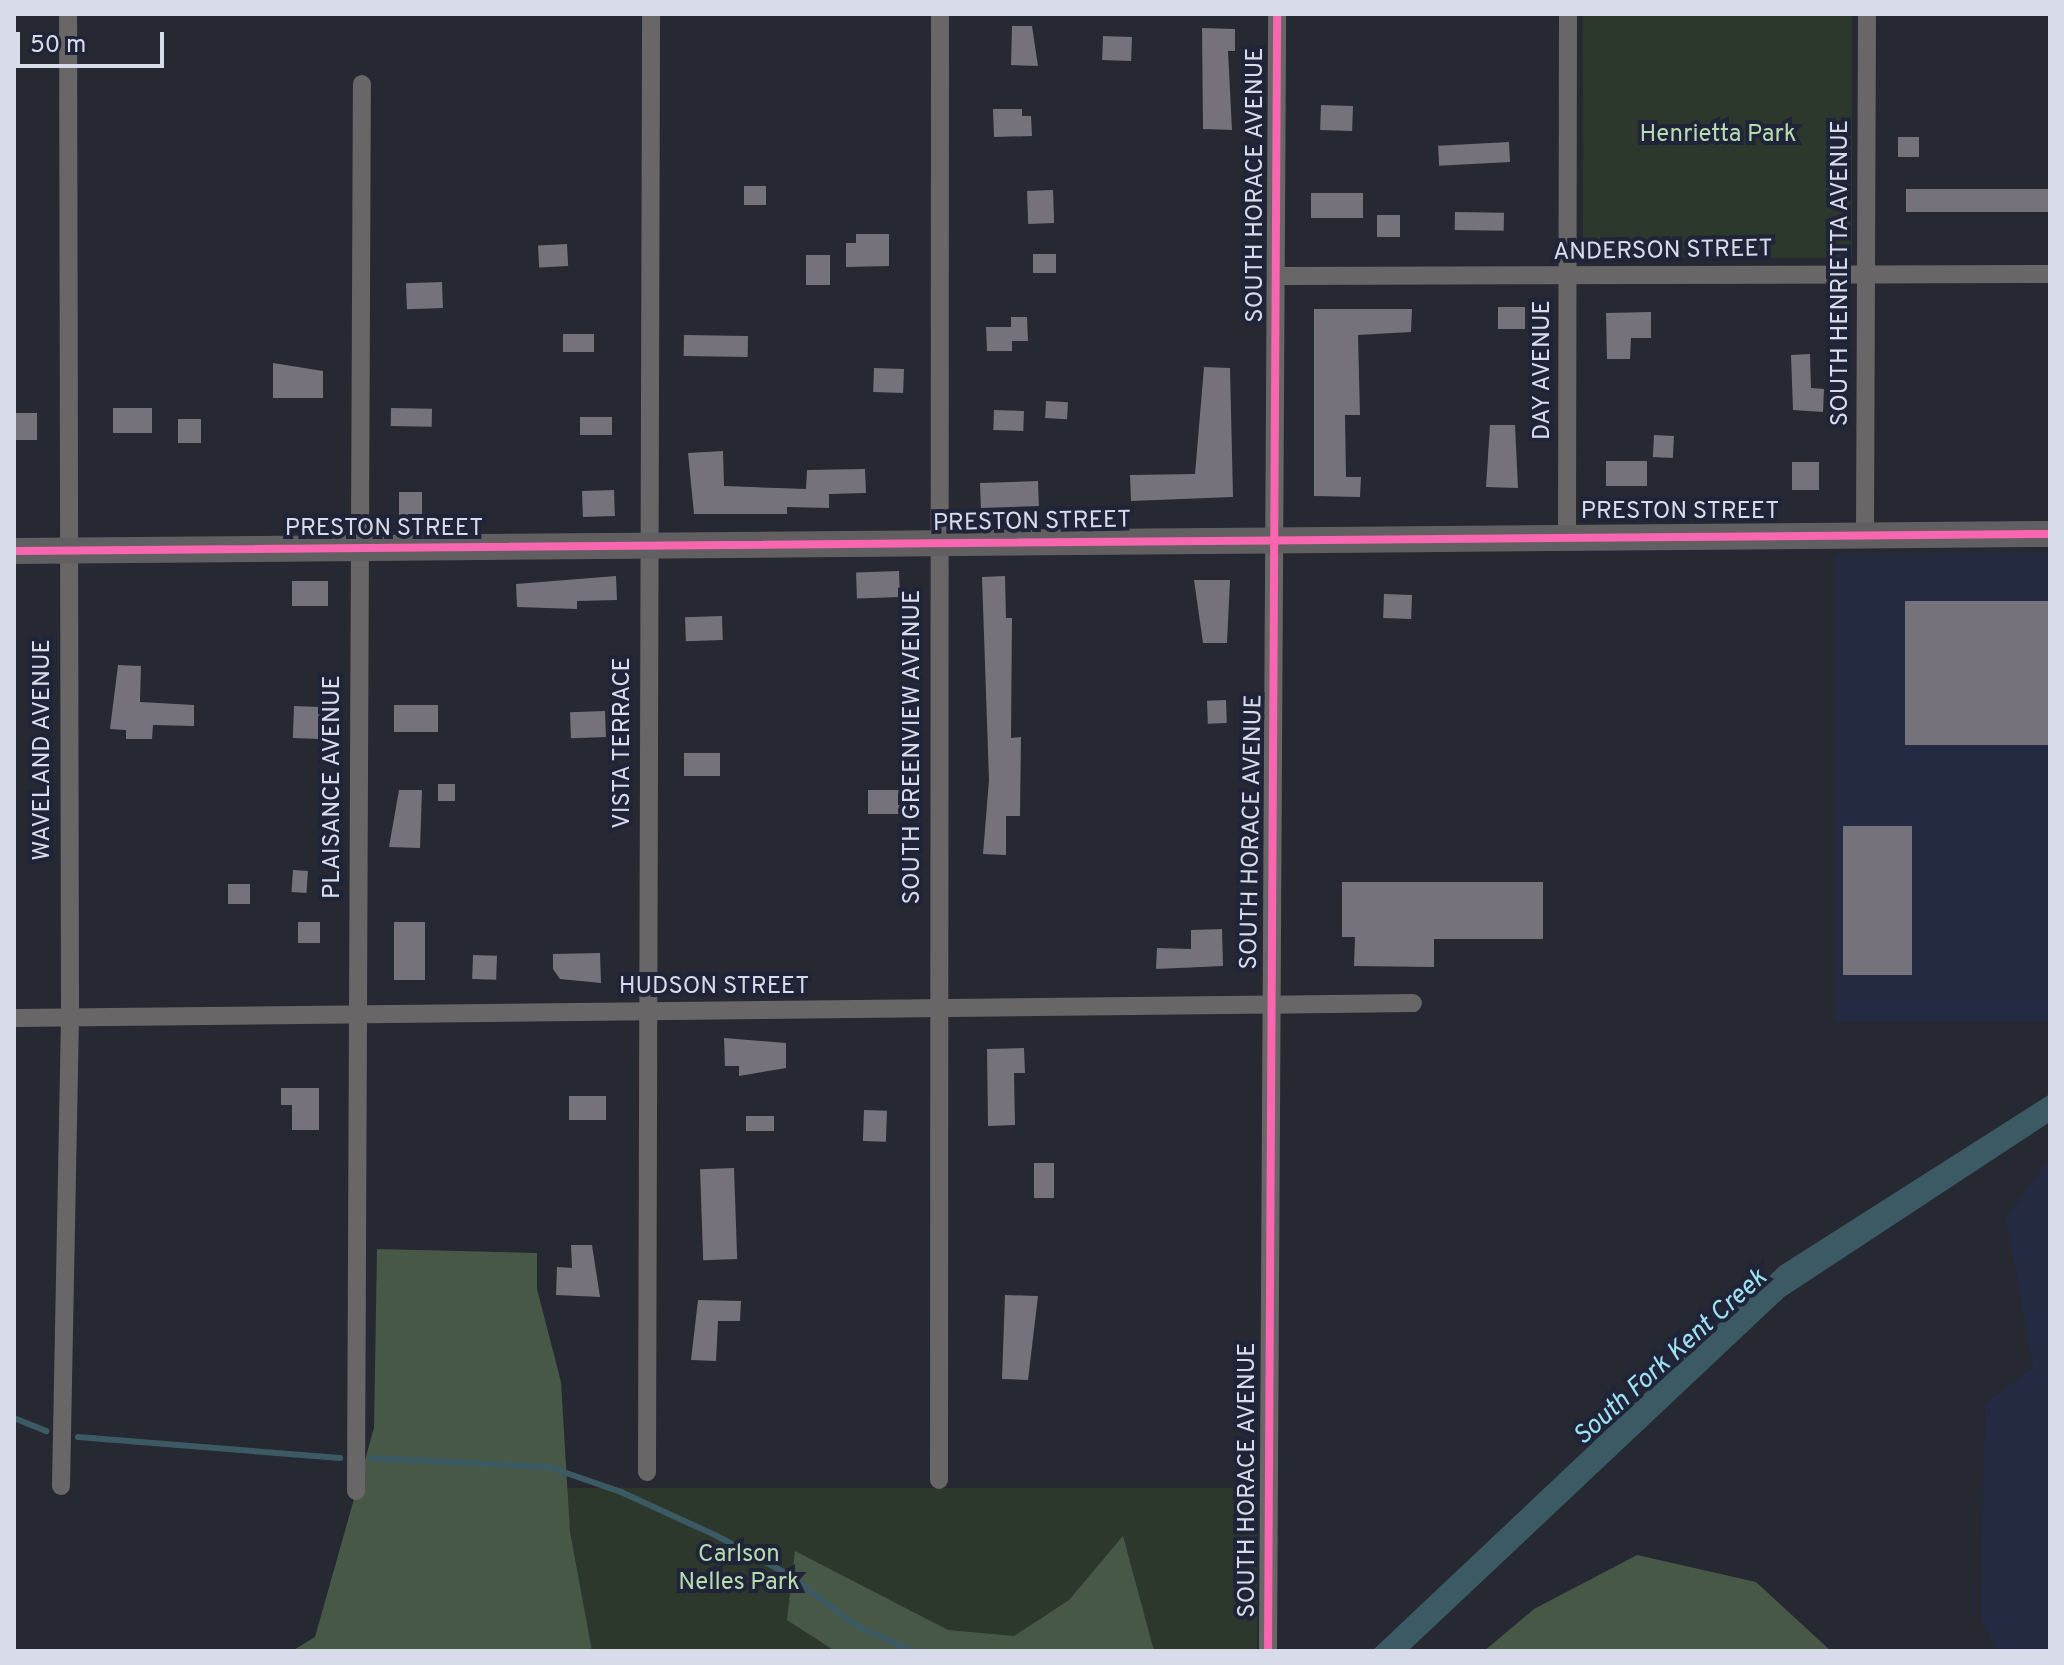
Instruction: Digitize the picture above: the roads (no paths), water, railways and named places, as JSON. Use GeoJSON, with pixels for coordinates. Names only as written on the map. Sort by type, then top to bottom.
{"type":"FeatureCollection","features":[{"type":"Feature","properties":{"kind":"street","name":"WAVELAND AVENUE"},"geometry":{"type":"LineString","coordinates":[[61,1486],[70,1017],[68,14]]}},
{"type":"Feature","properties":{"kind":"street","name":"VISTA TERRACE"},"geometry":{"type":"LineString","coordinates":[[647,1472],[651,14]]}},
{"type":"Feature","properties":{"kind":"street","name":"SOUTH GREENVIEW AVENUE"},"geometry":{"type":"LineString","coordinates":[[939,1480],[940,14]]}},
{"type":"Feature","properties":{"kind":"street","name":"SOUTH HORACE AVENUE"},"geometry":{"type":"LineString","coordinates":[[1268,1651],[1278,276],[1277,14]]}},
{"type":"Feature","properties":{"kind":"street","name":"DAY AVENUE"},"geometry":{"type":"LineString","coordinates":[[1567,534],[1568,14]]}},
{"type":"Feature","properties":{"kind":"street","name":"SOUTH HENRIETTA AVENUE"},"geometry":{"type":"LineString","coordinates":[[1865,532],[1867,14]]}},
{"type":"Feature","properties":{"kind":"street","name":"PLAISANCE AVENUE"},"geometry":{"type":"LineString","coordinates":[[356,1491],[362,84]]}},
{"type":"Feature","properties":{"kind":"street","name":"ANDERSON STREET"},"geometry":{"type":"LineString","coordinates":[[1278,276],[1568,278],[1865,273],[2050,274]]}},
{"type":"Feature","properties":{"kind":"street","name":"PRESTON STREET"},"geometry":{"type":"LineString","coordinates":[[14,551],[648,549],[1567,534],[2050,534]]}},
{"type":"Feature","properties":{"kind":"street","name":"HUDSON STREET"},"geometry":{"type":"LineString","coordinates":[[14,1018],[358,1012],[1271,1008],[1413,1003]]}},
{"type":"Feature","properties":{"kind":"waterway"},"geometry":{"type":"LineString","coordinates":[[14,1418],[46,1431]]}},
{"type":"Feature","properties":{"kind":"waterway"},"geometry":{"type":"LineString","coordinates":[[78,1437],[340,1458]]}},
{"type":"Feature","properties":{"kind":"waterway"},"geometry":{"type":"LineString","coordinates":[[372,1458],[549,1467],[621,1492],[717,1536],[789,1575],[857,1626],[913,1651]]}},
{"type":"Feature","properties":{"kind":"park label","name":"Henrietta Park"},"geometry":{"type":"Point","coordinates":[1718,136]}},
{"type":"Feature","properties":{"kind":"park label","name":"Carlson Nelles Park"},"geometry":{"type":"Point","coordinates":[739,1570]}},
{"type":"Feature","properties":{"kind":"water label","name":"South Fork Kent Creek"},"geometry":{"type":"Point","coordinates":[1671,1358]}}]}
